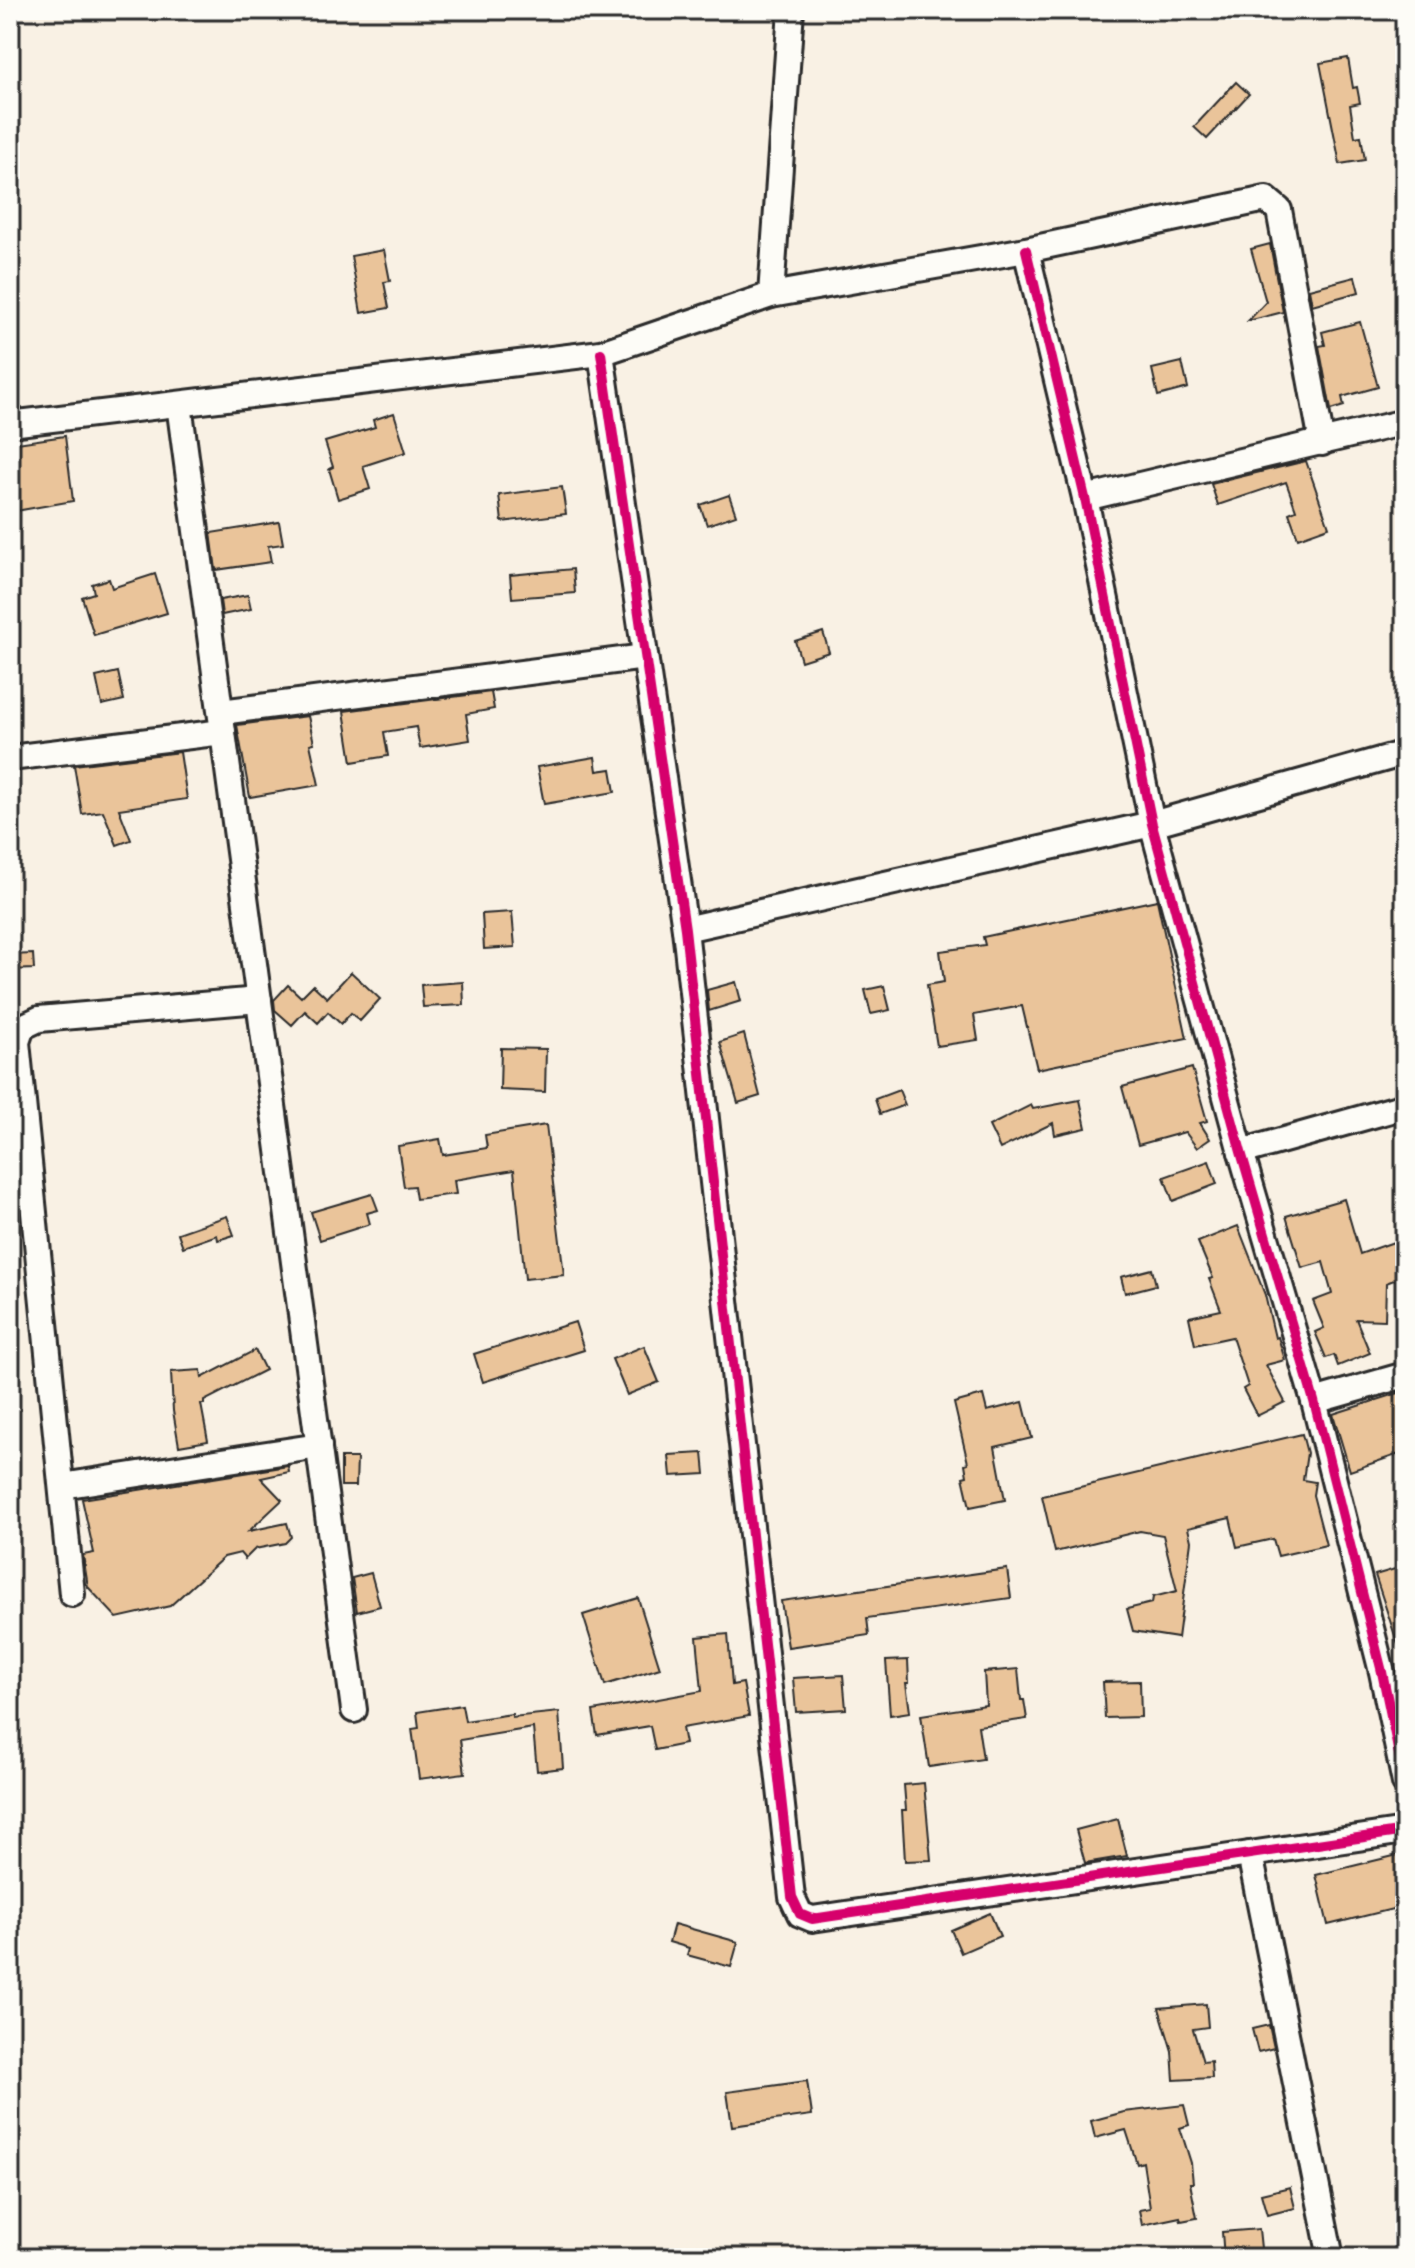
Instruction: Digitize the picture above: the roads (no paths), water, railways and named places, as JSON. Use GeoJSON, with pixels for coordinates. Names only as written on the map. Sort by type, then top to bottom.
{"type":"FeatureCollection","features":[{"type":"Feature","properties":{"kind":"street"},"geometry":{"type":"LineString","coordinates":[[771,295],[791,10]]}},
{"type":"Feature","properties":{"kind":"street"},"geometry":{"type":"LineString","coordinates":[[10,424],[601,353],[771,295],[1026,250],[1266,199],[1279,210],[1322,443]]}},
{"type":"Feature","properties":{"kind":"street"},"geometry":{"type":"LineString","coordinates":[[1026,250],[1085,498],[1152,824],[1241,1152],[1393,1669],[1405,1783]]}},
{"type":"Feature","properties":{"kind":"street"},"geometry":{"type":"LineString","coordinates":[[601,353],[685,929],[792,1897],[800,1914],[812,1919],[1405,1831]]}},
{"type":"Feature","properties":{"kind":"street"},"geometry":{"type":"LineString","coordinates":[[179,404],[354,1710]]}},
{"type":"Feature","properties":{"kind":"street"},"geometry":{"type":"LineString","coordinates":[[1085,498],[1405,422]]}},
{"type":"Feature","properties":{"kind":"street"},"geometry":{"type":"LineString","coordinates":[[10,758],[645,657]]}},
{"type":"Feature","properties":{"kind":"street"},"geometry":{"type":"LineString","coordinates":[[685,929],[1152,824],[1405,753]]}},
{"type":"Feature","properties":{"kind":"street"},"geometry":{"type":"LineString","coordinates":[[72,1594],[17,1042],[22,1027],[39,1019],[259,1000]]}},
{"type":"Feature","properties":{"kind":"street"},"geometry":{"type":"LineString","coordinates":[[1241,1152],[1405,1106]]}},
{"type":"Feature","properties":{"kind":"street"},"geometry":{"type":"LineString","coordinates":[[1314,1401],[1405,1375]]}},
{"type":"Feature","properties":{"kind":"street"},"geometry":{"type":"LineString","coordinates":[[62,1486],[319,1446]]}},
{"type":"Feature","properties":{"kind":"street"},"geometry":{"type":"LineString","coordinates":[[1250,1854],[1331,2258]]}}]}
